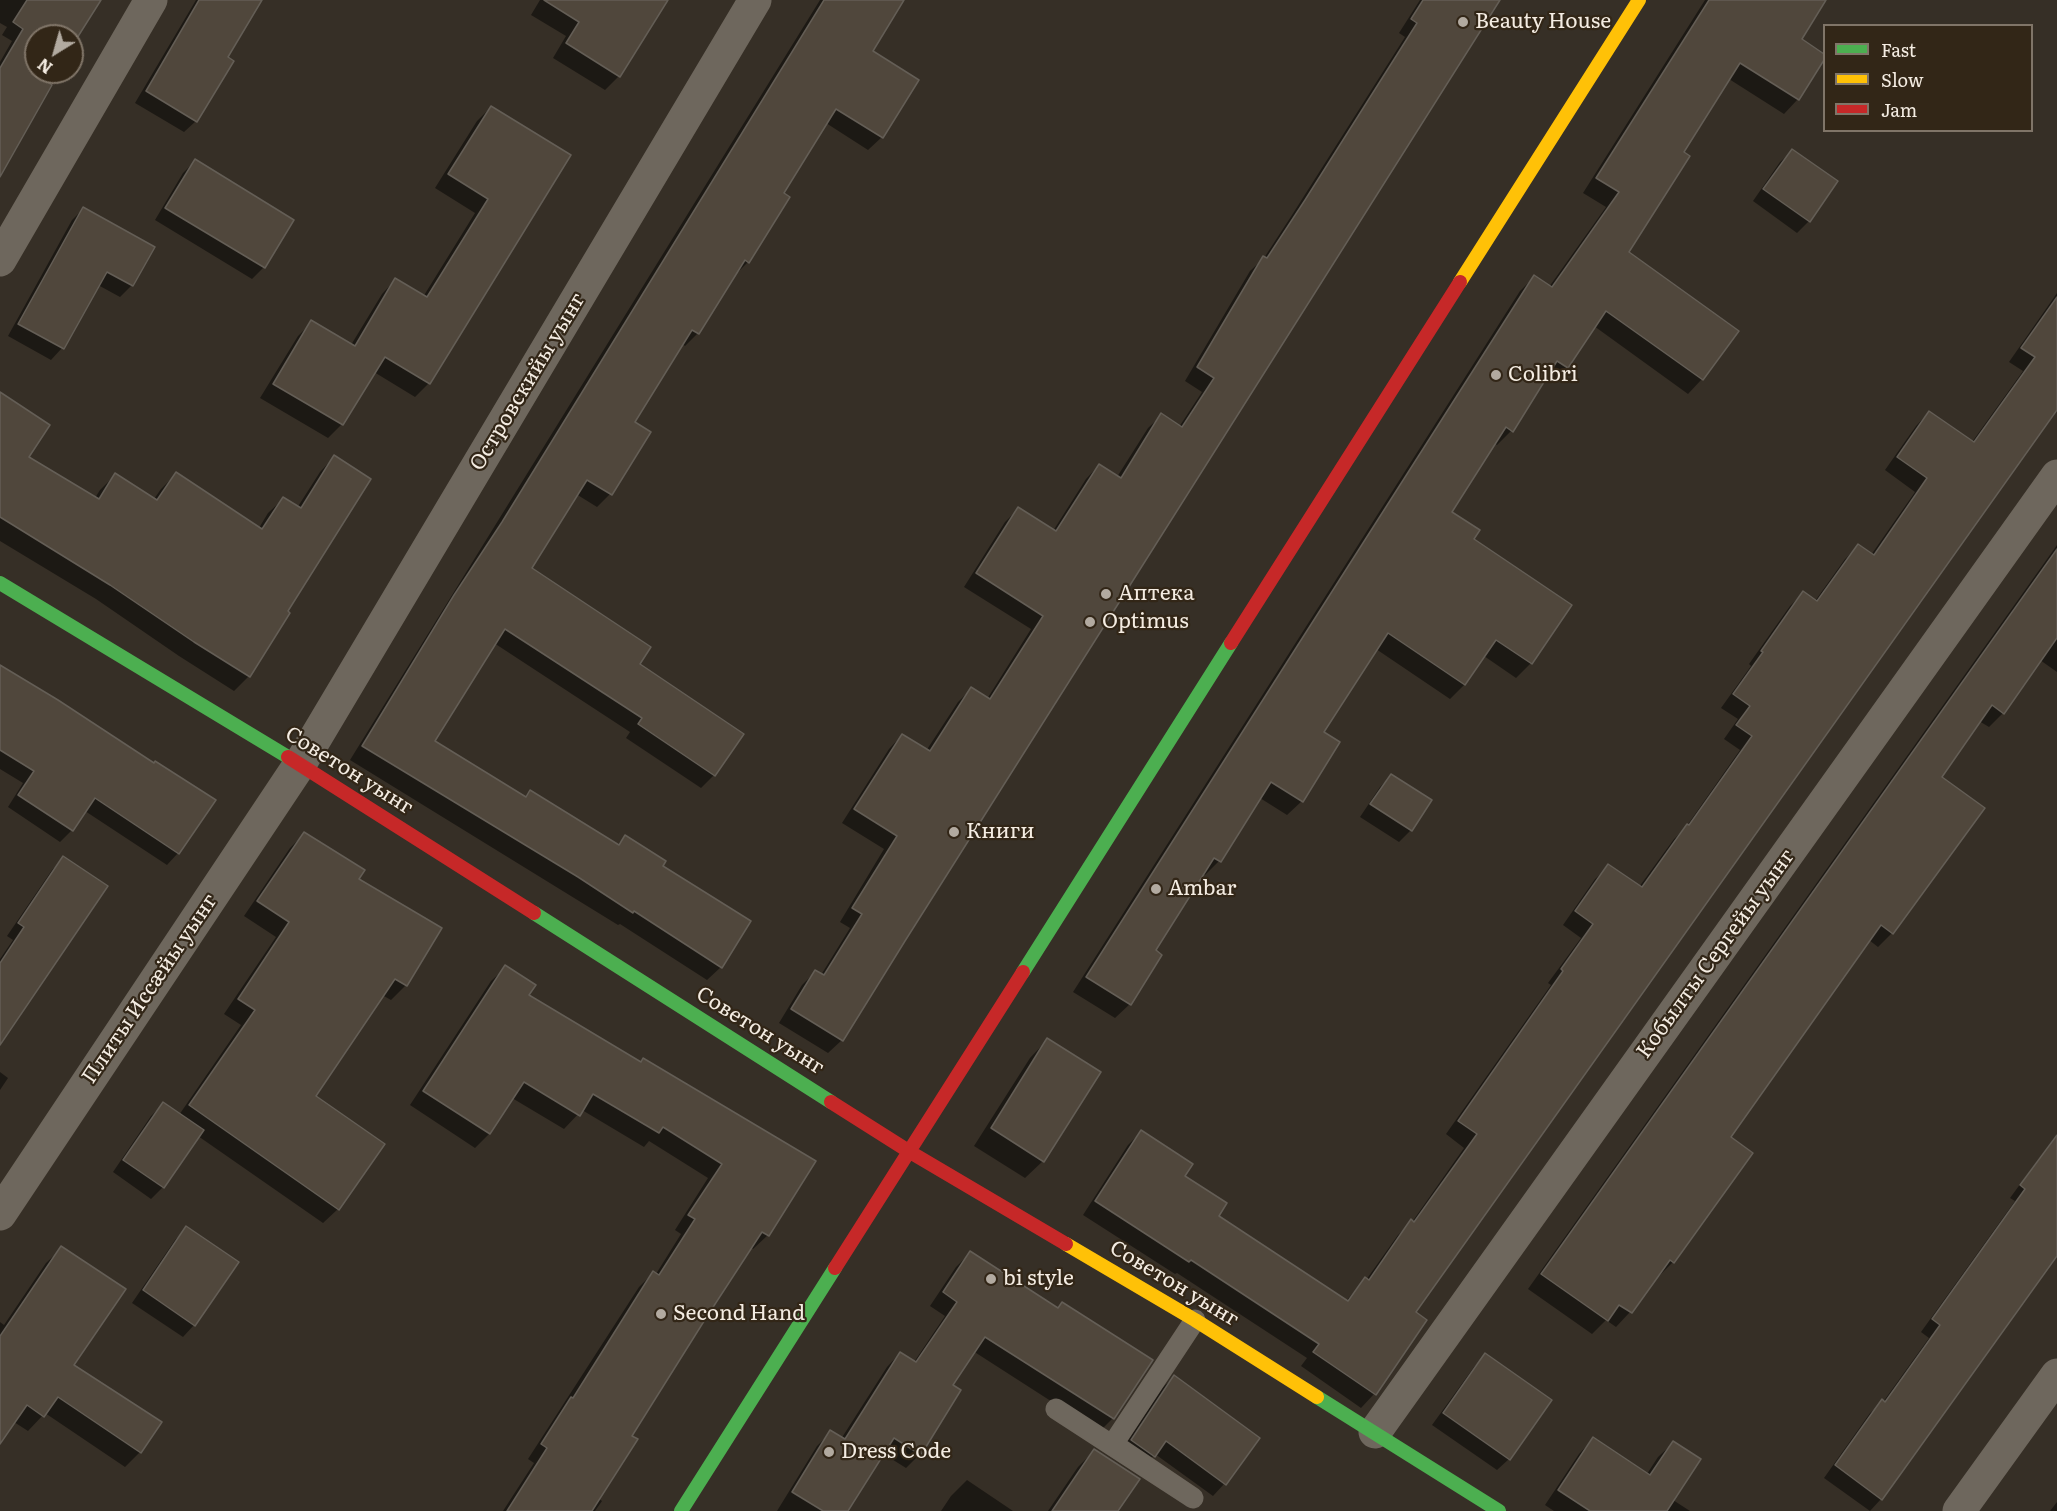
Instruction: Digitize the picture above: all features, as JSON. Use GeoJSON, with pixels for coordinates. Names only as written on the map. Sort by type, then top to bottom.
{"type":"FeatureCollection","features":[{"type":"Feature","properties":{"kind":"street"},"geometry":{"type":"LineString","coordinates":[[0,260],[151,0]]}},
{"type":"Feature","properties":{"kind":"street","name":"Островскийы уынг"},"geometry":{"type":"LineString","coordinates":[[300,764],[755,0]]}},
{"type":"Feature","properties":{"kind":"street"},"geometry":{"type":"LineString","coordinates":[[681,1511],[1639,0]]}},
{"type":"Feature","properties":{"kind":"street","name":"Кобылты Сергейы уынг"},"geometry":{"type":"LineString","coordinates":[[1375,1432],[2057,476]]}},
{"type":"Feature","properties":{"kind":"street","name":"Советон уынг"},"geometry":{"type":"LineString","coordinates":[[0,583],[300,764],[910,1152],[1196,1320],[1500,1511]]}},
{"type":"Feature","properties":{"kind":"street","name":"Плиты Иссæйы уынг"},"geometry":{"type":"LineString","coordinates":[[0,1215],[300,764]]}},
{"type":"Feature","properties":{"kind":"street"},"geometry":{"type":"LineString","coordinates":[[1959,1511],[2057,1375]]}},
{"type":"Feature","properties":{"kind":"lane"},"geometry":{"type":"LineString","coordinates":[[1056,1409],[1193,1498],[1113,1444],[1196,1320]]}},
{"type":"Feature","properties":{"kind":"building"},"geometry":{"type":"Polygon","coordinates":[[[27,0],[101,0],[84,27],[84,24],[24,24],[24,84],[52,85],[0,177],[0,68],[23,29],[13,22],[27,0]]]}},
{"type":"Feature","properties":{"kind":"building"},"geometry":{"type":"Polygon","coordinates":[[[199,0],[262,0],[228,57],[234,61],[197,122],[146,91],[199,0]]]}},
{"type":"Feature","properties":{"kind":"building"},"geometry":{"type":"Polygon","coordinates":[[[544,0],[668,0],[620,77],[566,43],[579,22],[544,0]]]}},
{"type":"Feature","properties":{"kind":"building"},"geometry":{"type":"Polygon","coordinates":[[[824,0],[904,0],[873,51],[919,80],[883,138],[836,109],[784,193],[790,197],[749,263],[745,260],[699,334],[692,330],[635,422],[651,432],[612,495],[587,480],[532,568],[651,647],[640,664],[744,734],[715,776],[638,724],[642,718],[505,629],[435,741],[526,797],[530,790],[619,845],[625,835],[666,861],[663,866],[751,921],[722,968],[634,911],[633,913],[362,746],[824,0]]]}},
{"type":"Feature","properties":{"kind":"building"},"geometry":{"type":"Polygon","coordinates":[[[1423,0],[1500,0],[843,1041],[791,1009],[815,970],[824,975],[862,914],[852,908],[897,836],[854,809],[902,734],[930,751],[971,687],[990,699],[1043,616],[976,573],[1018,507],[1056,531],[1099,464],[1121,478],[1161,413],[1182,427],[1214,378],[1197,367],[1263,256],[1267,258],[1417,23],[1411,19],[1423,0]]]}},
{"type":"Feature","properties":{"kind":"building"},"geometry":{"type":"Polygon","coordinates":[[[1709,0],[1826,0],[1802,39],[1823,53],[1823,62],[1799,100],[1740,63],[1684,152],[1690,156],[1629,252],[1739,331],[1703,380],[1606,311],[1568,368],[1557,361],[1513,432],[1506,427],[1452,512],[1480,530],[1474,539],[1572,605],[1532,664],[1496,640],[1465,685],[1388,633],[1324,732],[1340,742],[1303,802],[1271,782],[1221,862],[1214,858],[1156,950],[1162,955],[1131,1005],[1086,977],[1534,275],[1552,287],[1619,192],[1596,178],[1709,0]]]}},
{"type":"Feature","properties":{"kind":"building"},"geometry":{"type":"Polygon","coordinates":[[[491,106],[571,155],[430,384],[385,357],[343,425],[273,384],[311,320],[355,346],[395,278],[427,297],[488,199],[448,174],[491,106]]]}},
{"type":"Feature","properties":{"kind":"building"},"geometry":{"type":"Polygon","coordinates":[[[1792,149],[1838,181],[1810,222],[1763,189],[1792,149]]]}},
{"type":"Feature","properties":{"kind":"building"},"geometry":{"type":"Polygon","coordinates":[[[195,159],[294,220],[265,268],[165,208],[195,159]]]}},
{"type":"Feature","properties":{"kind":"building"},"geometry":{"type":"Polygon","coordinates":[[[83,207],[155,247],[133,286],[107,272],[64,349],[18,324],[83,207]]]}},
{"type":"Feature","properties":{"kind":"building"},"geometry":{"type":"Polygon","coordinates":[[[2057,297],[2057,410],[1416,1312],[1427,1320],[1376,1395],[1313,1352],[1319,1344],[1191,1260],[1189,1262],[1095,1201],[1141,1130],[1193,1164],[1185,1176],[1227,1203],[1219,1216],[1348,1301],[1365,1277],[1369,1280],[1411,1219],[1414,1222],[1477,1134],[1458,1121],[1563,971],[1561,969],[1593,924],[1575,911],[1608,864],[1642,887],[1752,736],[1736,725],[1750,706],[1733,694],[1763,652],[1761,651],[1803,591],[1817,601],[1858,544],[1874,555],[1927,478],[1897,457],[1929,411],[1974,442],[2035,357],[2021,348],[2057,297]]]}},
{"type":"Feature","properties":{"kind":"building"},"geometry":{"type":"Polygon","coordinates":[[[0,392],[50,425],[29,457],[99,499],[115,473],[157,500],[176,472],[262,529],[283,497],[301,508],[334,455],[371,479],[288,611],[290,613],[250,677],[110,585],[0,517],[0,392]]]}},
{"type":"Feature","properties":{"kind":"building"},"geometry":{"type":"Polygon","coordinates":[[[2057,549],[2057,638],[2004,714],[1992,705],[1942,777],[1985,808],[1893,934],[1881,925],[1731,1137],[1753,1153],[1674,1263],[1670,1260],[1632,1313],[1619,1305],[1608,1321],[1541,1274],[2057,549]]]}},
{"type":"Feature","properties":{"kind":"building"},"geometry":{"type":"Polygon","coordinates":[[[0,665],[216,800],[179,854],[95,798],[73,831],[18,795],[34,771],[0,750],[0,665]]]}},
{"type":"Feature","properties":{"kind":"building"},"geometry":{"type":"Polygon","coordinates":[[[1391,774],[1432,800],[1412,831],[1370,804],[1391,774]]]}},
{"type":"Feature","properties":{"kind":"building"},"geometry":{"type":"Polygon","coordinates":[[[304,832],[365,870],[359,879],[442,928],[407,986],[395,979],[316,1096],[385,1144],[339,1210],[189,1105],[255,1010],[238,999],[289,922],[257,901],[304,832]]]}},
{"type":"Feature","properties":{"kind":"building"},"geometry":{"type":"Polygon","coordinates":[[[63,856],[108,886],[0,1045],[0,963],[24,927],[18,923],[63,856]]]}},
{"type":"Feature","properties":{"kind":"building"},"geometry":{"type":"Polygon","coordinates":[[[505,965],[536,985],[529,995],[641,1062],[643,1058],[816,1161],[769,1236],[762,1232],[706,1318],[632,1436],[638,1439],[592,1511],[507,1511],[547,1448],[541,1444],[571,1397],[573,1398],[653,1271],[659,1275],[695,1219],[688,1215],[722,1164],[663,1127],[659,1133],[593,1094],[580,1116],[524,1082],[490,1134],[423,1091],[505,965]]]}},
{"type":"Feature","properties":{"kind":"building"},"geometry":{"type":"Polygon","coordinates":[[[1047,1038],[1101,1072],[1044,1162],[991,1128],[1047,1038]]]}},
{"type":"Feature","properties":{"kind":"building"},"geometry":{"type":"Polygon","coordinates":[[[163,1102],[204,1130],[164,1188],[123,1160],[163,1102]]]}},
{"type":"Feature","properties":{"kind":"building"},"geometry":{"type":"Polygon","coordinates":[[[2057,1135],[2057,1256],[1882,1500],[1835,1465],[1882,1399],[1885,1402],[1940,1325],[1932,1319],[2025,1189],[2020,1185],[2057,1135]]]}},
{"type":"Feature","properties":{"kind":"building"},"geometry":{"type":"Polygon","coordinates":[[[186,1226],[239,1262],[195,1326],[143,1290],[186,1226]]]}},
{"type":"Feature","properties":{"kind":"building"},"geometry":{"type":"Polygon","coordinates":[[[61,1246],[126,1289],[74,1365],[162,1422],[141,1453],[58,1397],[44,1417],[27,1405],[0,1444],[0,1336],[61,1246]]]}},
{"type":"Feature","properties":{"kind":"building"},"geometry":{"type":"Polygon","coordinates":[[[970,1251],[1058,1308],[1062,1302],[1153,1360],[1114,1419],[985,1337],[953,1385],[961,1390],[921,1455],[894,1438],[848,1511],[823,1511],[792,1492],[830,1430],[845,1439],[900,1352],[916,1362],[957,1302],[943,1292],[970,1251]]]}},
{"type":"Feature","properties":{"kind":"building"},"geometry":{"type":"Polygon","coordinates":[[[1485,1353],[1552,1400],[1510,1460],[1443,1413],[1485,1353]]]}},
{"type":"Feature","properties":{"kind":"building"},"geometry":{"type":"Polygon","coordinates":[[[1174,1375],[1260,1438],[1226,1485],[1166,1441],[1155,1457],[1131,1440],[1174,1375]]]}},
{"type":"Feature","properties":{"kind":"building"},"geometry":{"type":"Polygon","coordinates":[[[1593,1437],[1650,1475],[1673,1441],[1701,1459],[1667,1511],[1590,1511],[1558,1490],[1593,1437]]]}},
{"type":"Feature","properties":{"kind":"building"},"geometry":{"type":"Polygon","coordinates":[[[1094,1449],[1140,1479],[1118,1511],[1052,1511],[1094,1449]]]}},
{"type":"Feature","properties":{"kind":"traffic: fast"},"geometry":{"type":"LineString","coordinates":[[0,583],[288,757]]}},
{"type":"Feature","properties":{"kind":"traffic: fast"},"geometry":{"type":"LineString","coordinates":[[1023,972],[1231,643]]}},
{"type":"Feature","properties":{"kind":"traffic: fast"},"geometry":{"type":"LineString","coordinates":[[534,913],[831,1102]]}},
{"type":"Feature","properties":{"kind":"traffic: fast"},"geometry":{"type":"LineString","coordinates":[[681,1511],[835,1268]]}},
{"type":"Feature","properties":{"kind":"traffic: fast"},"geometry":{"type":"LineString","coordinates":[[1317,1397],[1499,1511]]}},
{"type":"Feature","properties":{"kind":"traffic: slow"},"geometry":{"type":"LineString","coordinates":[[1460,282],[1639,0]]}},
{"type":"Feature","properties":{"kind":"traffic: slow"},"geometry":{"type":"LineString","coordinates":[[1066,1244],[1195,1320],[1317,1397]]}},
{"type":"Feature","properties":{"kind":"traffic: jam"},"geometry":{"type":"LineString","coordinates":[[1231,643],[1460,282]]}},
{"type":"Feature","properties":{"kind":"traffic: jam"},"geometry":{"type":"LineString","coordinates":[[288,757],[534,913]]}},
{"type":"Feature","properties":{"kind":"traffic: jam"},"geometry":{"type":"LineString","coordinates":[[835,1268],[1023,972]]}},
{"type":"Feature","properties":{"kind":"traffic: jam"},"geometry":{"type":"LineString","coordinates":[[831,1102],[910,1152],[1066,1244]]}},
{"type":"Feature","properties":{"kind":"place","name":"Beauty House"},"geometry":{"type":"Point","coordinates":[1463,22]}},
{"type":"Feature","properties":{"kind":"place","name":"Colibri"},"geometry":{"type":"Point","coordinates":[1496,375]}},
{"type":"Feature","properties":{"kind":"place","name":"Аптека"},"geometry":{"type":"Point","coordinates":[1106,594]}},
{"type":"Feature","properties":{"kind":"place","name":"Optimus"},"geometry":{"type":"Point","coordinates":[1090,622]}},
{"type":"Feature","properties":{"kind":"place","name":"Книги"},"geometry":{"type":"Point","coordinates":[954,832]}},
{"type":"Feature","properties":{"kind":"place","name":"Ambar"},"geometry":{"type":"Point","coordinates":[1156,889]}},
{"type":"Feature","properties":{"kind":"place","name":"bi style"},"geometry":{"type":"Point","coordinates":[991,1279]}},
{"type":"Feature","properties":{"kind":"place","name":"Second Hand"},"geometry":{"type":"Point","coordinates":[661,1314]}},
{"type":"Feature","properties":{"kind":"place","name":"Dress Code"},"geometry":{"type":"Point","coordinates":[829,1452]}}]}
